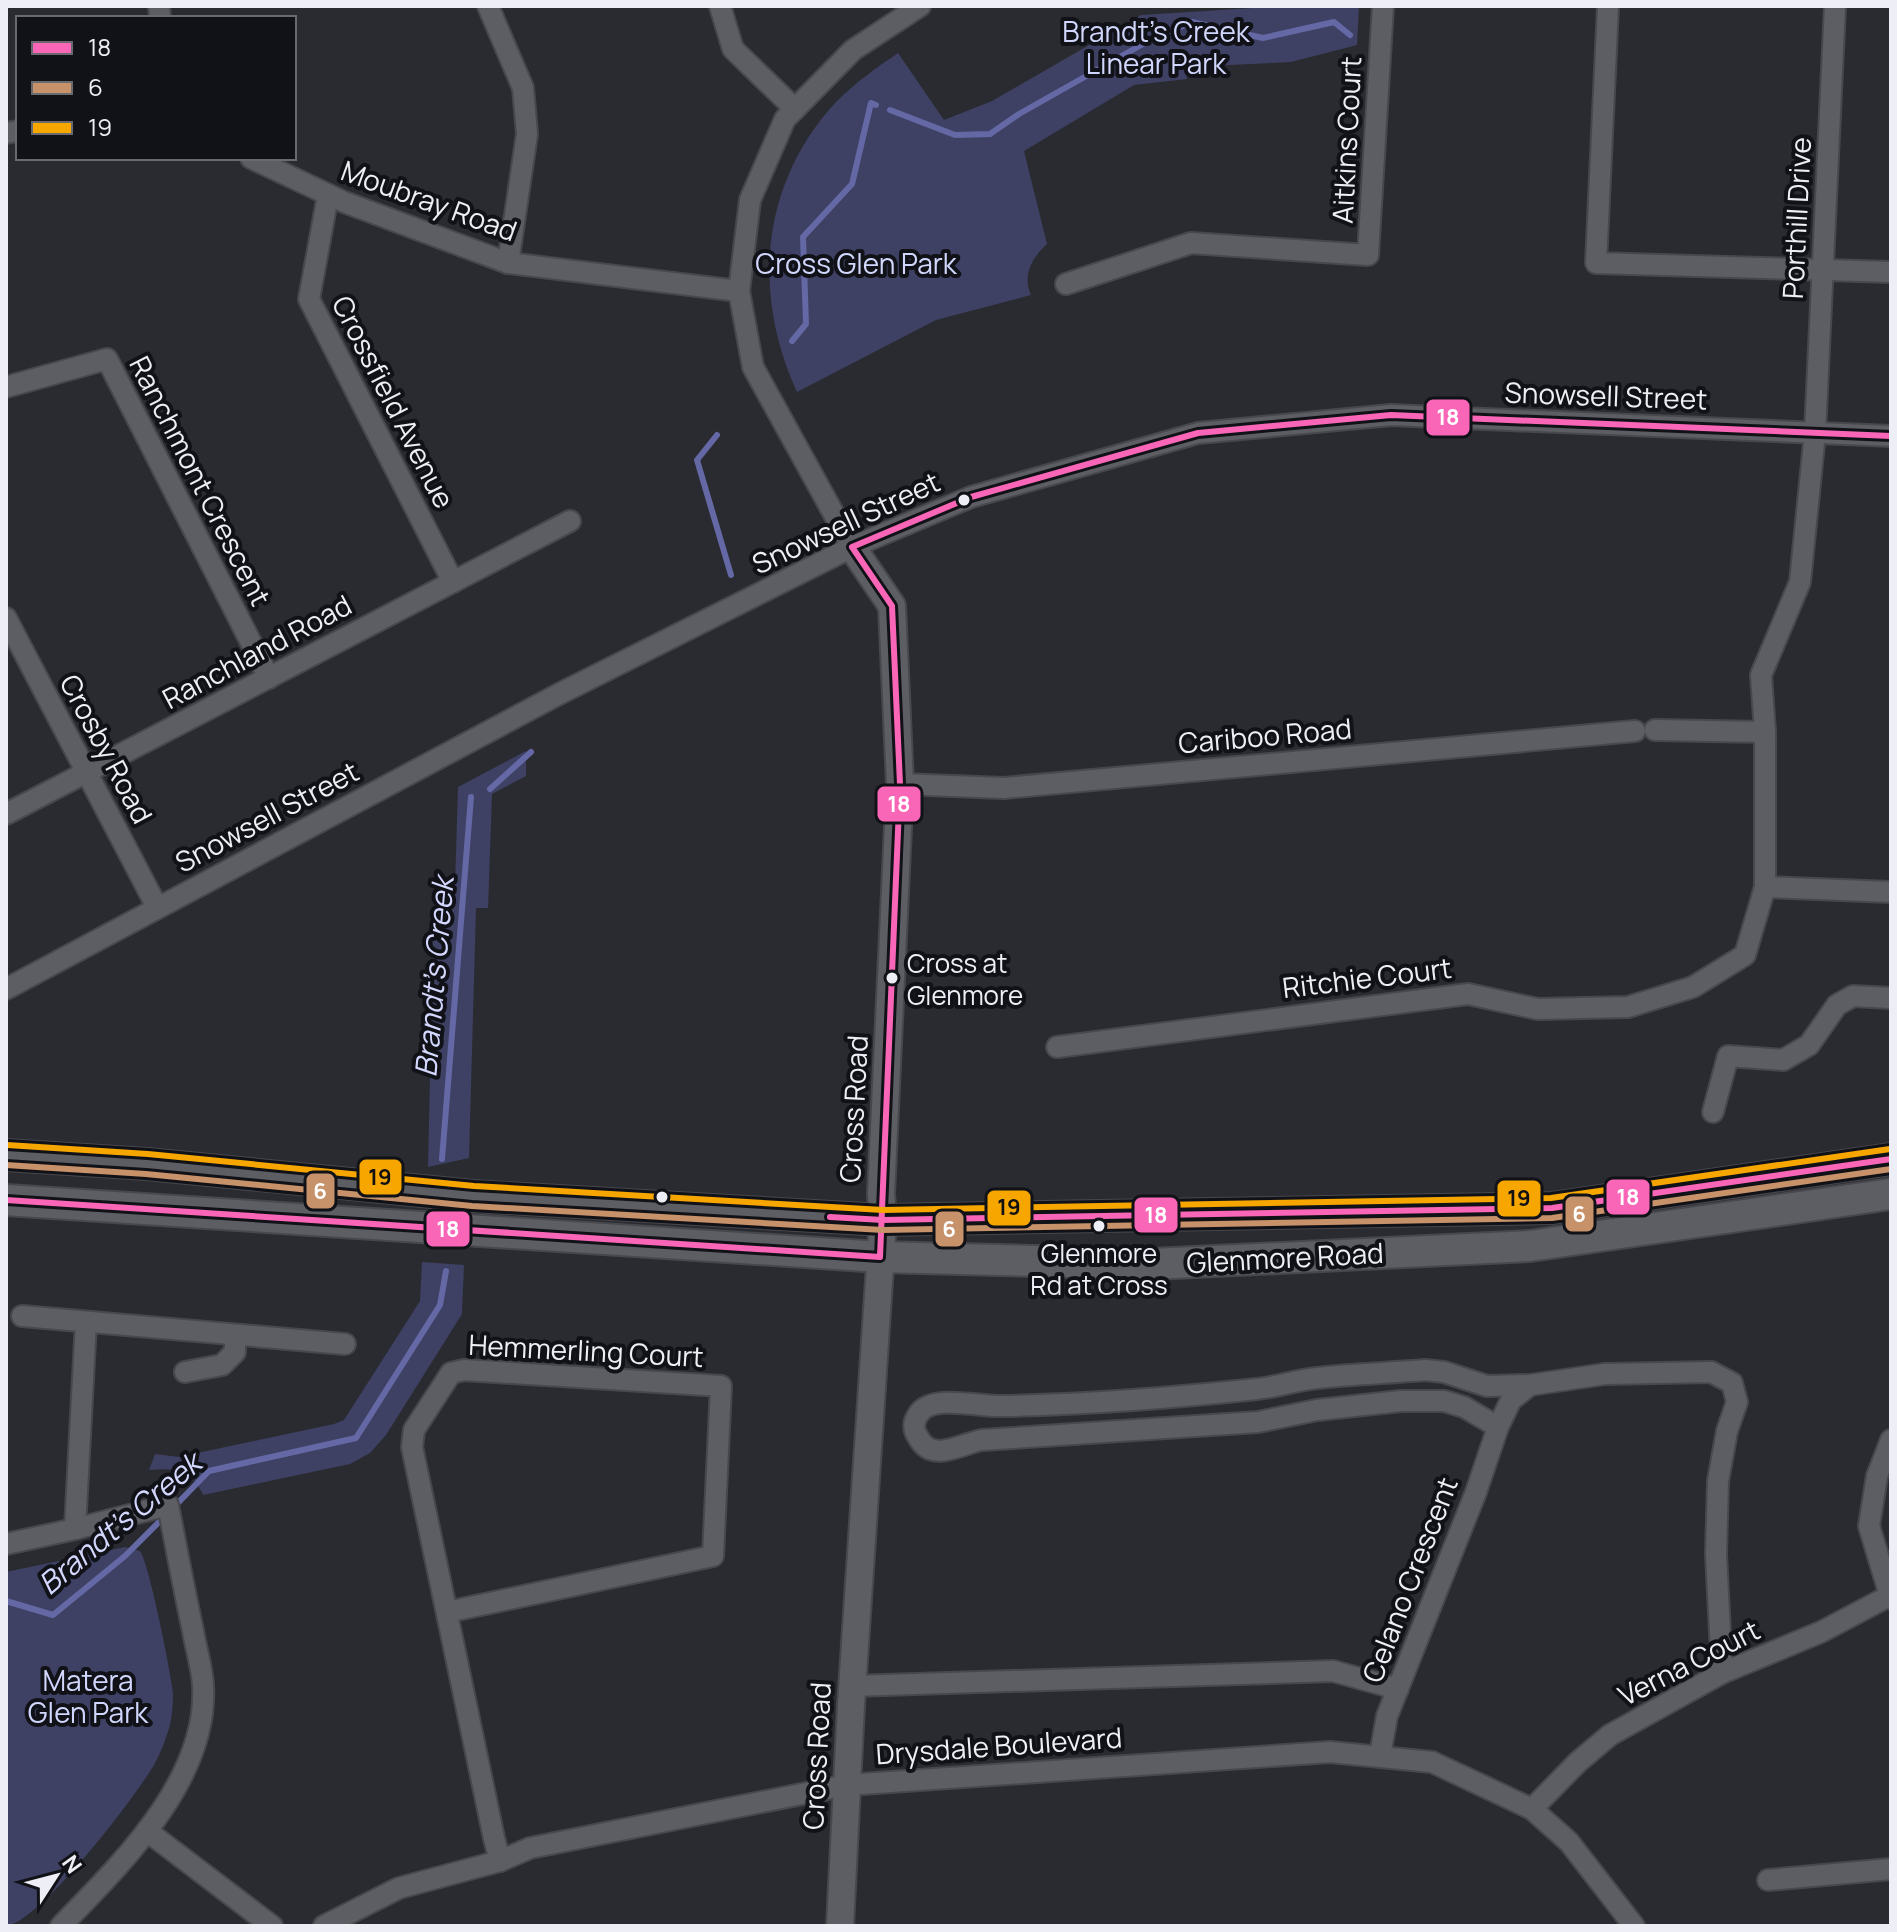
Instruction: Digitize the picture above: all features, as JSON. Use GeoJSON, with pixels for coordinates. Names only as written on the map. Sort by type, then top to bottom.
{"type":"FeatureCollection","features":[{"type":"Feature","properties":{"kind":"main road","name":"Glenmore Road"},"geometry":{"type":"LineString","coordinates":[[6,1155],[147,1164],[473,1196],[883,1220],[1552,1208],[1891,1159]]}},
{"type":"Feature","properties":{"kind":"main road","name":"Glenmore Road"},"geometry":{"type":"LineString","coordinates":[[6,1200],[880,1257],[1153,1264],[1530,1246],[1891,1194]]}},
{"type":"Feature","properties":{"kind":"street"},"geometry":{"type":"LineString","coordinates":[[488,6],[523,88],[527,134],[508,263]]}},
{"type":"Feature","properties":{"kind":"street"},"geometry":{"type":"LineString","coordinates":[[720,6],[733,49],[795,109]]}},
{"type":"Feature","properties":{"kind":"street"},"geometry":{"type":"LineString","coordinates":[[852,547],[753,367],[739,291],[750,200],[785,119],[853,50],[920,6]]}},
{"type":"Feature","properties":{"kind":"street"},"geometry":{"type":"LineString","coordinates":[[1383,6],[1395,6]]}},
{"type":"Feature","properties":{"kind":"street","name":"Aitkins Court"},"geometry":{"type":"LineString","coordinates":[[1066,284],[1191,243],[1368,255],[1383,6]]}},
{"type":"Feature","properties":{"kind":"street"},"geometry":{"type":"LineString","coordinates":[[1608,6],[1596,263],[1891,272]]}},
{"type":"Feature","properties":{"kind":"street","name":"Porthill Drive"},"geometry":{"type":"LineString","coordinates":[[1765,732],[1761,675],[1800,582],[1815,433],[1835,6]]}},
{"type":"Feature","properties":{"kind":"street","name":"Moubray Road"},"geometry":{"type":"LineString","coordinates":[[255,160],[328,195],[508,263],[739,291]]}},
{"type":"Feature","properties":{"kind":"street","name":"Crossfield Avenue"},"geometry":{"type":"LineString","coordinates":[[328,195],[309,299],[453,582]]}},
{"type":"Feature","properties":{"kind":"street","name":"Ranchmont Crescent"},"geometry":{"type":"LineString","coordinates":[[6,387],[107,359],[269,678]]}},
{"type":"Feature","properties":{"kind":"street","name":"Snowsell Street"},"geometry":{"type":"LineString","coordinates":[[6,989],[559,694],[852,547],[971,497],[1198,433],[1391,415],[1891,436]]}},
{"type":"Feature","properties":{"kind":"street","name":"Ranchland Road"},"geometry":{"type":"LineString","coordinates":[[6,814],[570,521]]}},
{"type":"Feature","properties":{"kind":"street","name":"Cross Road"},"geometry":{"type":"LineString","coordinates":[[840,1926],[852,1686],[883,1220],[881,1194],[900,784],[892,606],[852,547]]}},
{"type":"Feature","properties":{"kind":"street","name":"Crosby Road"},"geometry":{"type":"LineString","coordinates":[[6,618],[157,907]]}},
{"type":"Feature","properties":{"kind":"street","name":"Cariboo Road"},"geometry":{"type":"LineString","coordinates":[[900,784],[1004,788],[1645,730],[1765,732]]}},
{"type":"Feature","properties":{"kind":"street","name":"Ritchie Court"},"geometry":{"type":"LineString","coordinates":[[1057,1047],[1468,994],[1538,1009],[1628,1007],[1693,987],[1745,955],[1765,887],[1765,732]]}},
{"type":"Feature","properties":{"kind":"street"},"geometry":{"type":"LineString","coordinates":[[1765,887],[1891,892]]}},
{"type":"Feature","properties":{"kind":"street"},"geometry":{"type":"LineString","coordinates":[[1713,1112],[1728,1056],[1783,1060],[1809,1045],[1837,1005],[1853,996],[1891,998]]}},
{"type":"Feature","properties":{"kind":"street"},"geometry":{"type":"LineString","coordinates":[[22,1316],[345,1344]]}},
{"type":"Feature","properties":{"kind":"street"},"geometry":{"type":"LineString","coordinates":[[75,1529],[86,1322]]}},
{"type":"Feature","properties":{"kind":"street"},"geometry":{"type":"LineString","coordinates":[[185,1372],[222,1365],[235,1352],[235,1335]]}},
{"type":"Feature","properties":{"kind":"street","name":"Hemmerling Court"},"geometry":{"type":"LineString","coordinates":[[447,1612],[713,1556],[721,1386],[464,1370],[451,1373],[414,1430],[412,1447],[447,1612],[500,1861]]}},
{"type":"Feature","properties":{"kind":"street"},"geometry":{"type":"LineString","coordinates":[[1498,1427],[1464,1407],[1444,1401],[1401,1401],[1317,1410],[1258,1422],[982,1440],[935,1452],[922,1445],[915,1434],[914,1423],[926,1405],[938,1402],[1048,1406],[1261,1389],[1314,1378],[1425,1370],[1444,1372],[1487,1386],[1530,1385],[1605,1374],[1711,1372],[1732,1383],[1737,1402],[1727,1431],[1718,1481],[1716,1554],[1722,1673]]}},
{"type":"Feature","properties":{"kind":"street"},"geometry":{"type":"LineString","coordinates":[[1284,1384],[1291,1415]]}},
{"type":"Feature","properties":{"kind":"street","name":"Celano Crescent"},"geometry":{"type":"LineString","coordinates":[[1380,1755],[1387,1716],[1476,1492],[1498,1427],[1511,1400],[1530,1385]]}},
{"type":"Feature","properties":{"kind":"street"},"geometry":{"type":"LineString","coordinates":[[958,1404],[967,1418],[968,1431],[962,1443]]}},
{"type":"Feature","properties":{"kind":"street","name":"Verna Court"},"geometry":{"type":"LineString","coordinates":[[1532,1809],[1578,1762],[1610,1735],[1722,1673],[1821,1632],[1891,1596],[1869,1526],[1877,1476],[1891,1440]]}},
{"type":"Feature","properties":{"kind":"street"},"geometry":{"type":"LineString","coordinates":[[6,1544],[168,1505],[204,1685],[201,1726],[179,1784],[147,1831],[61,1926]]}},
{"type":"Feature","properties":{"kind":"street"},"geometry":{"type":"LineString","coordinates":[[852,1686],[1333,1671],[1398,1689]]}},
{"type":"Feature","properties":{"kind":"street","name":"Drysdale Boulevard"},"geometry":{"type":"LineString","coordinates":[[324,1926],[399,1888],[500,1861],[530,1848],[847,1785],[1330,1752],[1432,1762],[1532,1809],[1569,1842],[1634,1926]]}},
{"type":"Feature","properties":{"kind":"street"},"geometry":{"type":"LineString","coordinates":[[147,1831],[272,1926]]}},
{"type":"Feature","properties":{"kind":"street"},"geometry":{"type":"LineString","coordinates":[[1768,1880],[1891,1869]]}},
{"type":"Feature","properties":{"kind":"green space","name":"Cross Glen Park"},"geometry":{"type":"Polygon","coordinates":[[[1282,6],[1359,6],[1357,45],[1291,62],[1186,67],[1187,79],[1134,85],[1024,151],[1047,244],[1030,267],[1028,288],[1031,295],[936,320],[797,392],[773,317],[771,241],[778,204],[792,168],[811,134],[836,102],[858,82],[898,53],[944,120],[992,101],[1141,15],[1282,6]]]}},
{"type":"Feature","properties":{"kind":"green space"},"geometry":{"type":"Polygon","coordinates":[[[526,751],[526,776],[492,794],[488,908],[476,908],[469,1158],[428,1167],[434,900],[455,886],[458,787],[526,751]]]}},
{"type":"Feature","properties":{"kind":"green space"},"geometry":{"type":"Polygon","coordinates":[[[422,1262],[464,1265],[462,1314],[386,1435],[370,1453],[350,1464],[203,1495],[194,1481],[182,1472],[149,1470],[155,1454],[179,1457],[344,1420],[420,1301],[422,1262]]]}},
{"type":"Feature","properties":{"kind":"green space","name":"Matera Glen Park"},"geometry":{"type":"Polygon","coordinates":[[[125,1547],[140,1551],[154,1596],[173,1694],[168,1730],[157,1760],[144,1781],[86,1856],[41,1904],[6,1926],[6,1572],[125,1547]]]}},
{"type":"Feature","properties":{"kind":"waterway","name":"Brandt's Creek"},"geometry":{"type":"LineString","coordinates":[[890,110],[955,135],[990,134],[1019,114],[1150,40],[1192,22],[1263,38],[1334,22],[1350,35]]}},
{"type":"Feature","properties":{"kind":"waterway","name":"Brandt's Creek"},"geometry":{"type":"LineString","coordinates":[[792,341],[806,324],[803,237],[852,184],[871,103],[876,105]]}},
{"type":"Feature","properties":{"kind":"waterway","name":"Brandt's Creek"},"geometry":{"type":"LineString","coordinates":[[717,435],[697,460],[731,575]]}},
{"type":"Feature","properties":{"kind":"waterway","name":"Brandt's Creek"},"geometry":{"type":"LineString","coordinates":[[490,789],[531,752]]}},
{"type":"Feature","properties":{"kind":"waterway","name":"Brandt's Creek"},"geometry":{"type":"LineString","coordinates":[[442,1159],[471,797]]}},
{"type":"Feature","properties":{"kind":"waterway","name":"Brandt's Creek"},"geometry":{"type":"LineString","coordinates":[[174,1507],[209,1471],[356,1438],[440,1305],[446,1271]]}},
{"type":"Feature","properties":{"kind":"waterway","name":"Brandt's Creek"},"geometry":{"type":"LineString","coordinates":[[6,1601],[53,1615],[125,1556],[166,1515]]}},
{"type":"Feature","properties":{"kind":"transit line","name":"18"},"geometry":{"type":"LineString","coordinates":[[6,1200],[880,1257],[900,784],[892,606],[852,547],[971,497],[1198,433],[1391,415],[1891,436]]}},
{"type":"Feature","properties":{"kind":"transit line","name":"19"},"geometry":{"type":"LineString","coordinates":[[7,1145],[148,1154],[474,1186],[883,1210],[1551,1198],[1890,1149]]}},
{"type":"Feature","properties":{"kind":"transit line","name":"18"},"geometry":{"type":"LineString","coordinates":[[830,1217],[883,1220],[1552,1208],[1891,1159]]}},
{"type":"Feature","properties":{"kind":"transit line","name":"6"},"geometry":{"type":"LineString","coordinates":[[6,1165],[146,1174],[472,1206],[883,1230],[1552,1218],[1891,1169]]}},
{"type":"Feature","properties":{"kind":"place","name":"Cross at Glenmore"},"geometry":{"type":"Point","coordinates":[892,978]}},
{"type":"Feature","properties":{"kind":"place","name":"Glenmore Rd at Cross"},"geometry":{"type":"Point","coordinates":[1099,1226]}},
{"type":"Feature","properties":{"kind":"park label","name":"Brandt's Creek Linear Park"},"geometry":{"type":"Point","coordinates":[1156,48]}}]}
